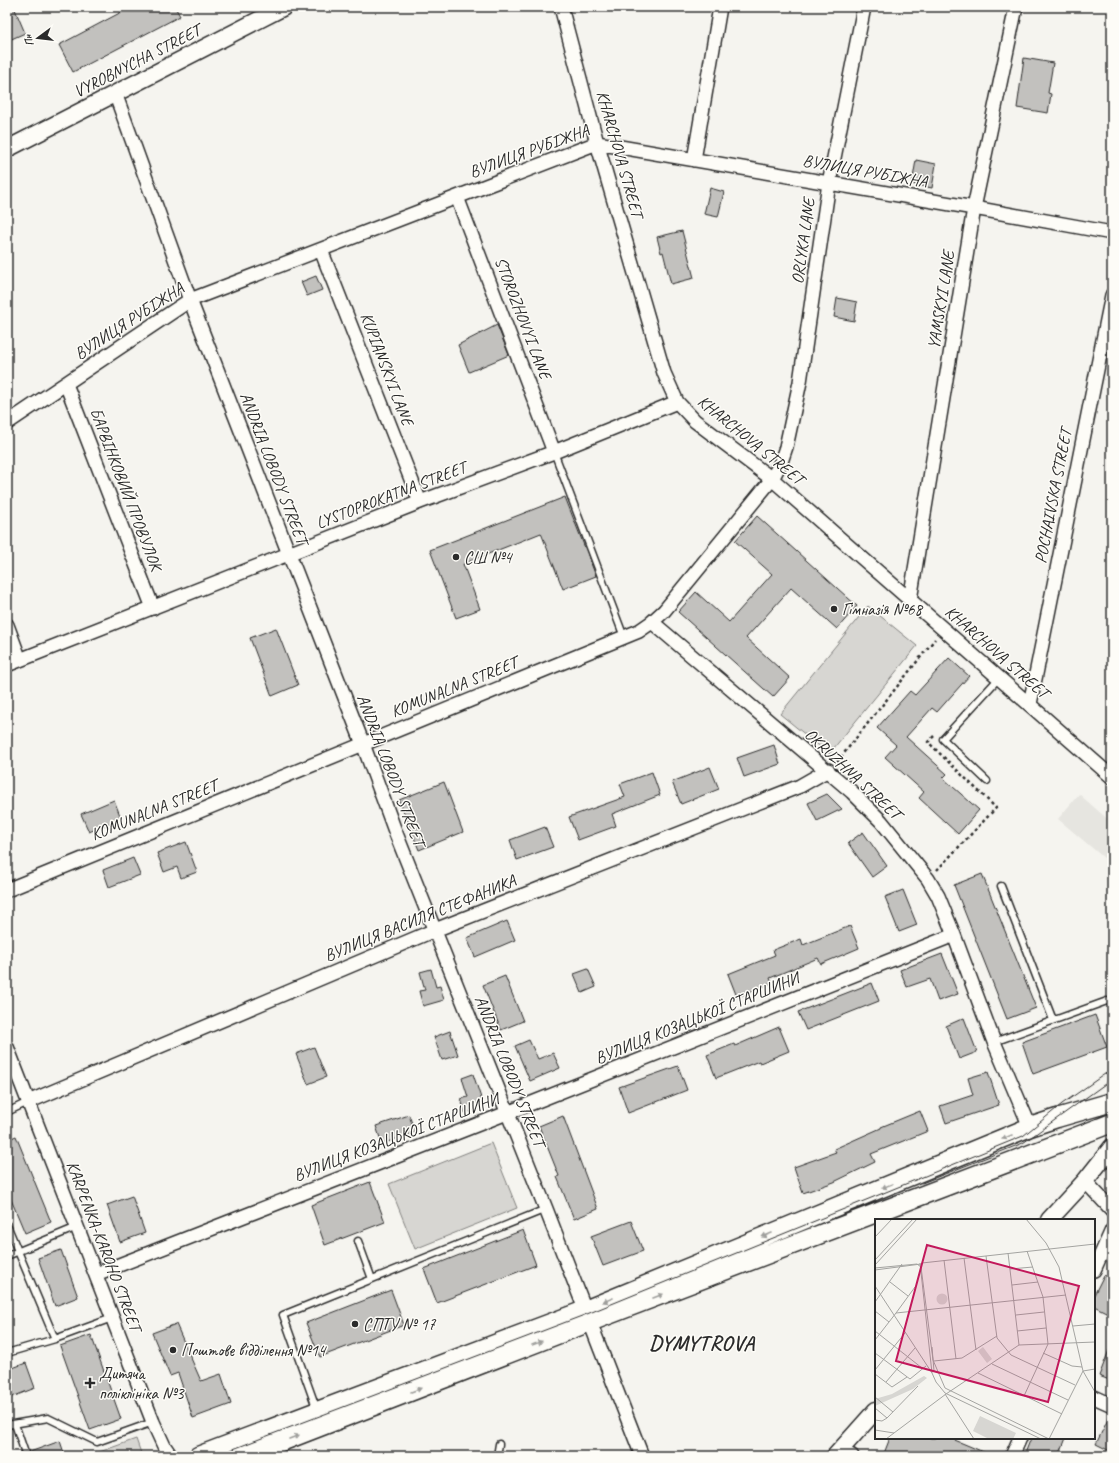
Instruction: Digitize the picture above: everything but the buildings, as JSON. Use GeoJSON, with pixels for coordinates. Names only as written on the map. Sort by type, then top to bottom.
{"type":"FeatureCollection","features":[{"type":"Feature","properties":{"kind":"main road"},"geometry":{"type":"LineString","coordinates":[[245,1456],[588,1316],[1030,1127],[1112,1102]]}},
{"type":"Feature","properties":{"kind":"main road"},"geometry":{"type":"LineString","coordinates":[[198,1456],[318,1410],[588,1316],[1112,1123]]}},
{"type":"Feature","properties":{"kind":"street","name":"VYROBNYCHA STREET"},"geometry":{"type":"LineString","coordinates":[[7,149],[284,7]]}},
{"type":"Feature","properties":{"kind":"street","name":"KHARCHOVA STREET"},"geometry":{"type":"LineString","coordinates":[[561,7],[597,143],[664,373],[677,402],[695,421],[772,479],[1112,777]]}},
{"type":"Feature","properties":{"kind":"street"},"geometry":{"type":"LineString","coordinates":[[694,160],[720,7]]}},
{"type":"Feature","properties":{"kind":"street","name":"ORLYKA LANE"},"geometry":{"type":"LineString","coordinates":[[772,479],[782,462],[798,390],[829,183],[864,7]]}},
{"type":"Feature","properties":{"kind":"street","name":"YAMSKYI LANE"},"geometry":{"type":"LineString","coordinates":[[910,600],[974,208],[1016,7]]}},
{"type":"Feature","properties":{"kind":"street","name":"ANDRIA LOBODY STREET"},"geometry":{"type":"LineString","coordinates":[[115,94],[190,300],[363,744],[395,831],[546,1208],[642,1456]]}},
{"type":"Feature","properties":{"kind":"street","name":"ВУЛИЦЯ РУБІЖНА"},"geometry":{"type":"LineString","coordinates":[[7,423],[190,300],[597,143],[974,208],[1112,234]]}},
{"type":"Feature","properties":{"kind":"street","name":"STOROZHOVYI LANE"},"geometry":{"type":"LineString","coordinates":[[457,196],[554,452]]}},
{"type":"Feature","properties":{"kind":"street","name":"KUPIANSKYI LANE"},"geometry":{"type":"LineString","coordinates":[[322,250],[420,502]]}},
{"type":"Feature","properties":{"kind":"street","name":"POCHAIVSKA STREET"},"geometry":{"type":"LineString","coordinates":[[1030,704],[1112,295]]}},
{"type":"Feature","properties":{"kind":"street","name":"БАРВІНКОВИЙ ПРОВУЛОК"},"geometry":{"type":"LineString","coordinates":[[66,384],[153,608]]}},
{"type":"Feature","properties":{"kind":"street","name":"LYSTOPROKATNA STREET"},"geometry":{"type":"LineString","coordinates":[[7,666],[420,502],[554,452],[677,402]]}},
{"type":"Feature","properties":{"kind":"street","name":"KOMUNALNA STREET"},"geometry":{"type":"LineString","coordinates":[[7,890],[639,630],[652,622],[664,611],[772,479]]}},
{"type":"Feature","properties":{"kind":"street","name":"OKRUZHNA STREET"},"geometry":{"type":"LineString","coordinates":[[652,622],[828,770],[881,821],[928,879],[938,896],[994,1042],[1030,1127]]}},
{"type":"Feature","properties":{"kind":"street"},"geometry":{"type":"LineString","coordinates":[[7,625],[20,660]]}},
{"type":"Feature","properties":{"kind":"street","name":"ВУЛИЦЯ ВАСИЛЯ СТЕФАНИКА"},"geometry":{"type":"LineString","coordinates":[[28,1102],[435,930],[800,786],[828,770]]}},
{"type":"Feature","properties":{"kind":"street","name":"ВУЛИЦЯ КОЗАЦЬКОЇ СТАРШИНИ"},"geometry":{"type":"LineString","coordinates":[[96,1274],[507,1113],[954,935]]}},
{"type":"Feature","properties":{"kind":"street","name":"KARPENKA-KAROHO STREET"},"geometry":{"type":"LineString","coordinates":[[7,1047],[153,1422],[164,1446],[171,1456]]}},
{"type":"Feature","properties":{"kind":"street"},"geometry":{"type":"LineString","coordinates":[[1050,1219],[1085,1181],[1112,1148]]}},
{"type":"Feature","properties":{"kind":"street"},"geometry":{"type":"LineString","coordinates":[[1085,1181],[1112,1210]]}},
{"type":"Feature","properties":{"kind":"street"},"geometry":{"type":"LineString","coordinates":[[1095,1268],[1112,1230]]}},
{"type":"Feature","properties":{"kind":"street"},"geometry":{"type":"LineString","coordinates":[[1095,1397],[1112,1405]]}},
{"type":"Feature","properties":{"kind":"street"},"geometry":{"type":"LineString","coordinates":[[842,1454],[875,1411]]}},
{"type":"Feature","properties":{"kind":"street"},"geometry":{"type":"LineString","coordinates":[[1012,1456],[1020,1439]]}},
{"type":"Feature","properties":{"kind":"lane"},"geometry":{"type":"LineString","coordinates":[[554,452],[624,637]]}},
{"type":"Feature","properties":{"kind":"lane"},"geometry":{"type":"LineString","coordinates":[[987,780],[943,739],[999,678]]}},
{"type":"Feature","properties":{"kind":"lane"},"geometry":{"type":"LineString","coordinates":[[1001,886],[1053,1020]]}},
{"type":"Feature","properties":{"kind":"lane"},"geometry":{"type":"LineString","coordinates":[[994,1042],[1107,1001]]}},
{"type":"Feature","properties":{"kind":"lane"},"geometry":{"type":"LineString","coordinates":[[7,1112],[28,1102]]}},
{"type":"Feature","properties":{"kind":"lane"},"geometry":{"type":"LineString","coordinates":[[318,1410],[283,1315],[546,1208]]}},
{"type":"Feature","properties":{"kind":"lane"},"geometry":{"type":"LineString","coordinates":[[7,1225],[55,1339]]}},
{"type":"Feature","properties":{"kind":"lane"},"geometry":{"type":"LineString","coordinates":[[7,1256],[77,1227]]}},
{"type":"Feature","properties":{"kind":"lane"},"geometry":{"type":"LineString","coordinates":[[358,1241],[372,1279]]}},
{"type":"Feature","properties":{"kind":"lane"},"geometry":{"type":"LineString","coordinates":[[7,1353],[55,1339],[112,1318]]}},
{"type":"Feature","properties":{"kind":"lane"},"geometry":{"type":"LineString","coordinates":[[7,1425],[48,1418],[98,1442],[153,1422]]}},
{"type":"Feature","properties":{"kind":"lane"},"geometry":{"type":"LineString","coordinates":[[15,1424],[26,1456]]}},
{"type":"Feature","properties":{"kind":"lane"},"geometry":{"type":"LineString","coordinates":[[497,1456],[499,1444]]}},
{"type":"Feature","properties":{"kind":"path"},"geometry":{"type":"LineString","coordinates":[[828,770],[840,758],[944,629]]}},
{"type":"Feature","properties":{"kind":"path"},"geometry":{"type":"LineString","coordinates":[[928,879],[996,808],[928,742],[939,730]]}},
{"type":"Feature","properties":{"kind":"shaded area"},"geometry":{"type":"Polygon","coordinates":[[[868,606],[917,646],[829,754],[780,714],[868,606]]]}},
{"type":"Feature","properties":{"kind":"shaded area"},"geometry":{"type":"Polygon","coordinates":[[[1079,794],[1112,823],[1112,860],[1110,863],[1058,819],[1079,794]]]}},
{"type":"Feature","properties":{"kind":"shaded area"},"geometry":{"type":"Polygon","coordinates":[[[491,1143],[517,1208],[415,1249],[389,1184],[491,1143]]]}},
{"type":"Feature","properties":{"kind":"shaded area"},"geometry":{"type":"Polygon","coordinates":[[[136,1439],[142,1456],[88,1456],[136,1439]]]}},
{"type":"Feature","properties":{"kind":"tram line"},"geometry":{"type":"LineString","coordinates":[[221,1456],[228,1451],[587,1314],[1023,1136],[1062,1104],[1112,1069]]}},
{"type":"Feature","properties":{"kind":"tram line"},"geometry":{"type":"LineString","coordinates":[[922,1183],[1023,1143],[1112,1079]]}},
{"type":"Feature","properties":{"kind":"place","name":"СШ №4"},"geometry":{"type":"Point","coordinates":[456,557]}},
{"type":"Feature","properties":{"kind":"place","name":"Гімназія №68"},"geometry":{"type":"Point","coordinates":[834,609]}},
{"type":"Feature","properties":{"kind":"place","name":"СПТУ № 17"},"geometry":{"type":"Point","coordinates":[355,1324]}},
{"type":"Feature","properties":{"kind":"place","name":"Поштове відділення №14"},"geometry":{"type":"Point","coordinates":[173,1350]}},
{"type":"Feature","properties":{"kind":"place","name":"Дитяча поліклініка №3"},"geometry":{"type":"Point","coordinates":[90,1383]}},
{"type":"Feature","properties":{"kind":"district","name":"DYMYTROVA"},"geometry":{"type":"Point","coordinates":[702,1343]}}]}
